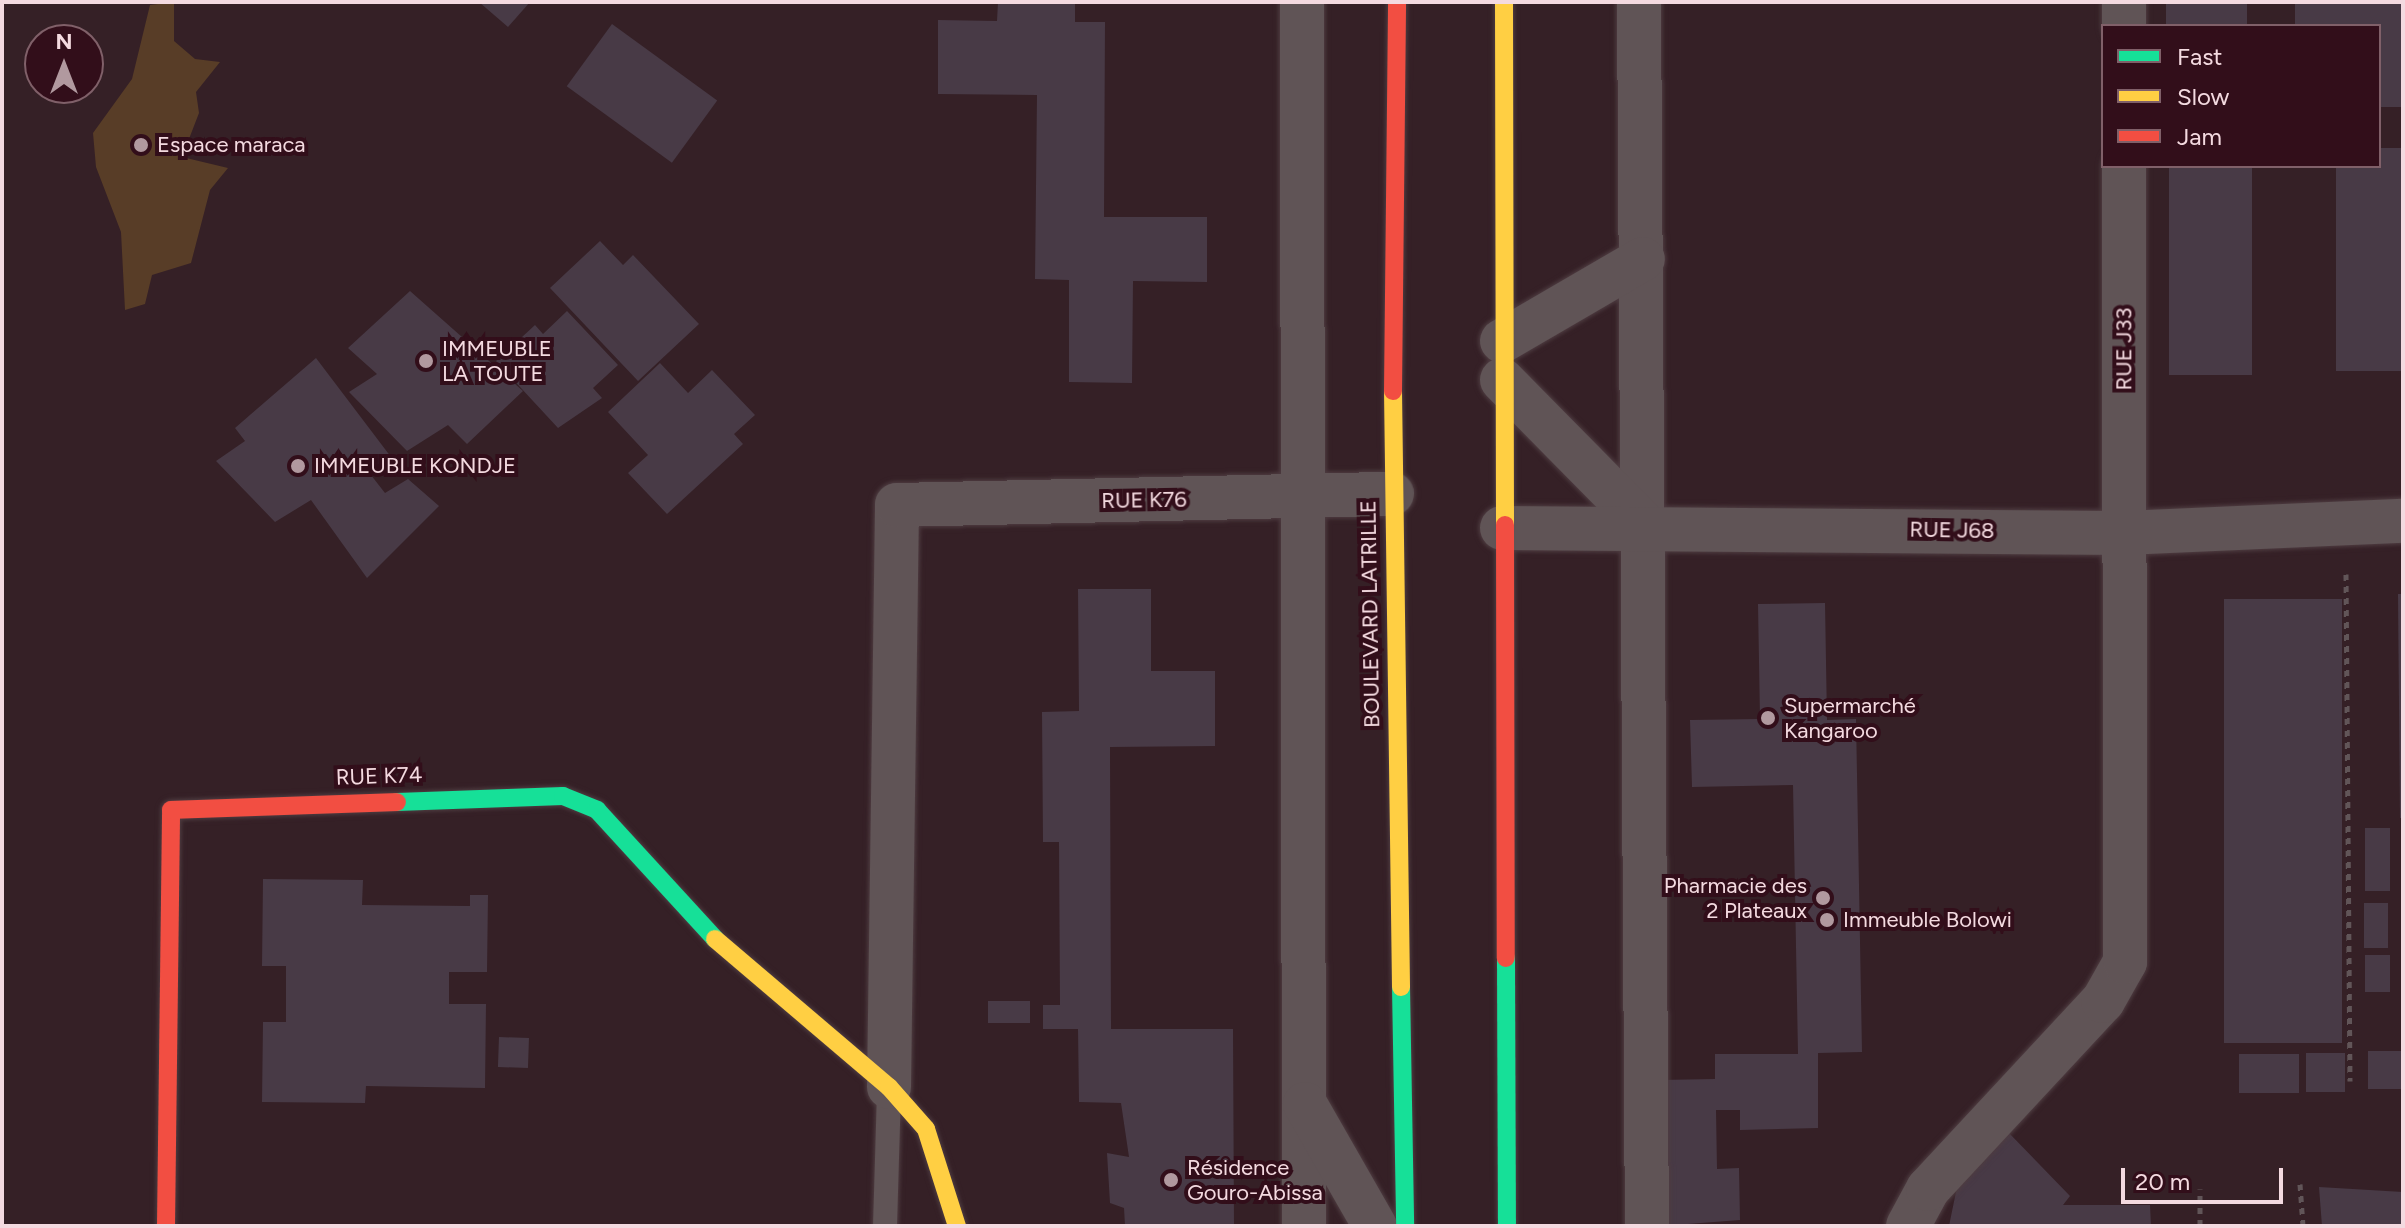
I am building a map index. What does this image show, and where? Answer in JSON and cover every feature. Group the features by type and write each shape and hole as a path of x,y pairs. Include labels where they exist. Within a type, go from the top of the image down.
{"main road":[{"name":"BOULEVARD LATRILLE","path":"1397,2 1392,494 1405,1226"},
{"path":"1504,2 1502,528 1507,1226"},
{"name":"RUE K74","path":"166,1226 171,810 373,799 578,801 628,842 743,970 889,1087"},
{"path":"889,1087 926,1129 957,1226"}],"street":[{"path":"1302,2 1304,1226"},
{"path":"1639,2 1645,525 1647,1226"},
{"path":"2124,2 2124,24"},
{"name":"RUE J33","path":"1908,1226 1928,1189 2103,1001 2125,962 2124,168"},
{"path":"1643,259 1502,361 1645,525"},
{"name":"RUE K76","path":"889,1087 897,505 1392,494"},
{"name":"RUE J68","path":"1502,528 1645,525 2124,533 2346,521 2403,521"},
{"path":"1303,1102 1375,1226"}],"lane":[{"path":"885,1226 889,1087"}],"path":[{"path":"2346,521 2350,1081"},
{"path":"2300,1184 2303,1226"},
{"path":"2200,1189 2200,1226"}],"shaded area":[{"name":"Espace maraca","path":"174,2 174,41 195,59 220,62 196,92 199,113 182,157 228,168 210,190 191,263 152,275 145,304 125,310 121,232 96,167 93,133 132,79 150,5"}],"building":[{"path":"479,2 530,2 508,27"},
{"path":"998,2 1075,2 1075,22 1105,22 1104,217 1207,217 1207,282 1133,281 1132,383 1069,382 1069,280 1035,279 1037,95 938,94 938,20 997,21"},
{"path":"2166,2 2247,2 2247,24 2166,24"},
{"path":"2295,2 2403,2 2403,107 2381,107 2381,24 2295,24"},
{"path":"612,24 717,100 672,163 567,86"},
{"path":"2381,148 2403,148 2403,371 2336,371 2336,168 2381,168"},
{"path":"2169,168 2252,168 2252,375 2169,375"},
{"path":"600,241 623,265 633,255 699,324 638,381 550,288"},
{"name":"IMMEUBLE LA TOUTE","path":"410,291 523,391 467,444 448,425 407,451 349,392 377,374 348,348"},
{"path":"567,311 618,365 593,388 602,398 558,428 496,361 535,325 543,334"},
{"name":"IMMEUBLE KONDJE","path":"316,358 391,457 367,470 385,493 408,479 439,506 367,578 311,500 275,522 216,461 245,441 235,428"},
{"path":"660,363 688,393 712,370 755,415 734,434 743,444 667,514 628,473 648,455 608,412"},
{"path":"1078,589 1151,589 1151,671 1215,671 1215,746 1110,747 1111,1029 1233,1029 1234,1226 1125,1226 1124,1208 1110,1203 1107,1153 1129,1157 1121,1103 1079,1102 1078,1029 1043,1029 1043,1005 1060,1005 1059,842 1043,842 1042,712 1079,711"},
{"path":"2398,594 2403,594 2403,818 2400,818"},
{"path":"2224,599 2342,599 2342,1043 2224,1043"},
{"name":"Immeuble Bolowi","path":"1825,603 1827,720 1856,719 1862,1052 1818,1053 1818,1128 1740,1130 1740,1110 1716,1110 1717,1169 1739,1168 1740,1220 1662,1226 1660,1080 1715,1079 1715,1054 1798,1054 1793,785 1692,787 1690,720 1760,719 1758,604"},
{"path":"2365,828 2390,828 2390,891 2365,891"},
{"path":"263,879 363,880 362,905 470,906 470,895 488,895 487,972 449,972 449,1004 486,1004 485,1088 366,1086 365,1103 262,1102 263,1022 286,1022 286,966 262,966"},
{"path":"2364,903 2388,903 2388,948 2364,948"},
{"path":"2365,955 2390,955 2390,992 2365,992"},
{"path":"988,1001 1030,1001 1030,1023 988,1023"},
{"path":"499,1037 529,1038 528,1068 498,1067"},
{"path":"2368,1051 2403,1051 2403,1089 2368,1089"},
{"path":"2306,1053 2345,1053 2345,1092 2306,1092"},
{"path":"2239,1054 2299,1054 2299,1093 2239,1093"},
{"path":"2009,1133 2070,1196 2063,1205 2150,1205 2151,1226 1949,1226 1958,1182"},
{"path":"2319,1187 2403,1192 2403,1226 2322,1226"}],"traffic: fast":[{"path":"397,802 563,796 597,810 715,939"},
{"path":"1506,958 1507,1226"},
{"path":"1401,987 1405,1226"}],"traffic: slow":[{"path":"1504,2 1505,525"},
{"path":"1393,391 1401,987"},
{"path":"715,939 889,1087 926,1129 957,1226"}],"traffic: jam":[{"path":"1393,391 1397,2"},
{"path":"1505,525 1506,958"},
{"path":"166,1226 171,810 397,802"}],"place":[{"name":"Espace maraca","path":"141,145"},
{"name":"IMMEUBLE LA TOUTE","path":"426,361"},
{"name":"IMMEUBLE KONDJE","path":"298,466"},
{"name":"Supermarché Kangaroo","path":"1768,718"},
{"name":"Pharmacie des 2 Plateaux","path":"1823,898"},
{"name":"Immeuble Bolowi","path":"1827,920"},
{"name":"Résidence Gouro-Abissa","path":"1171,1180"}]}
